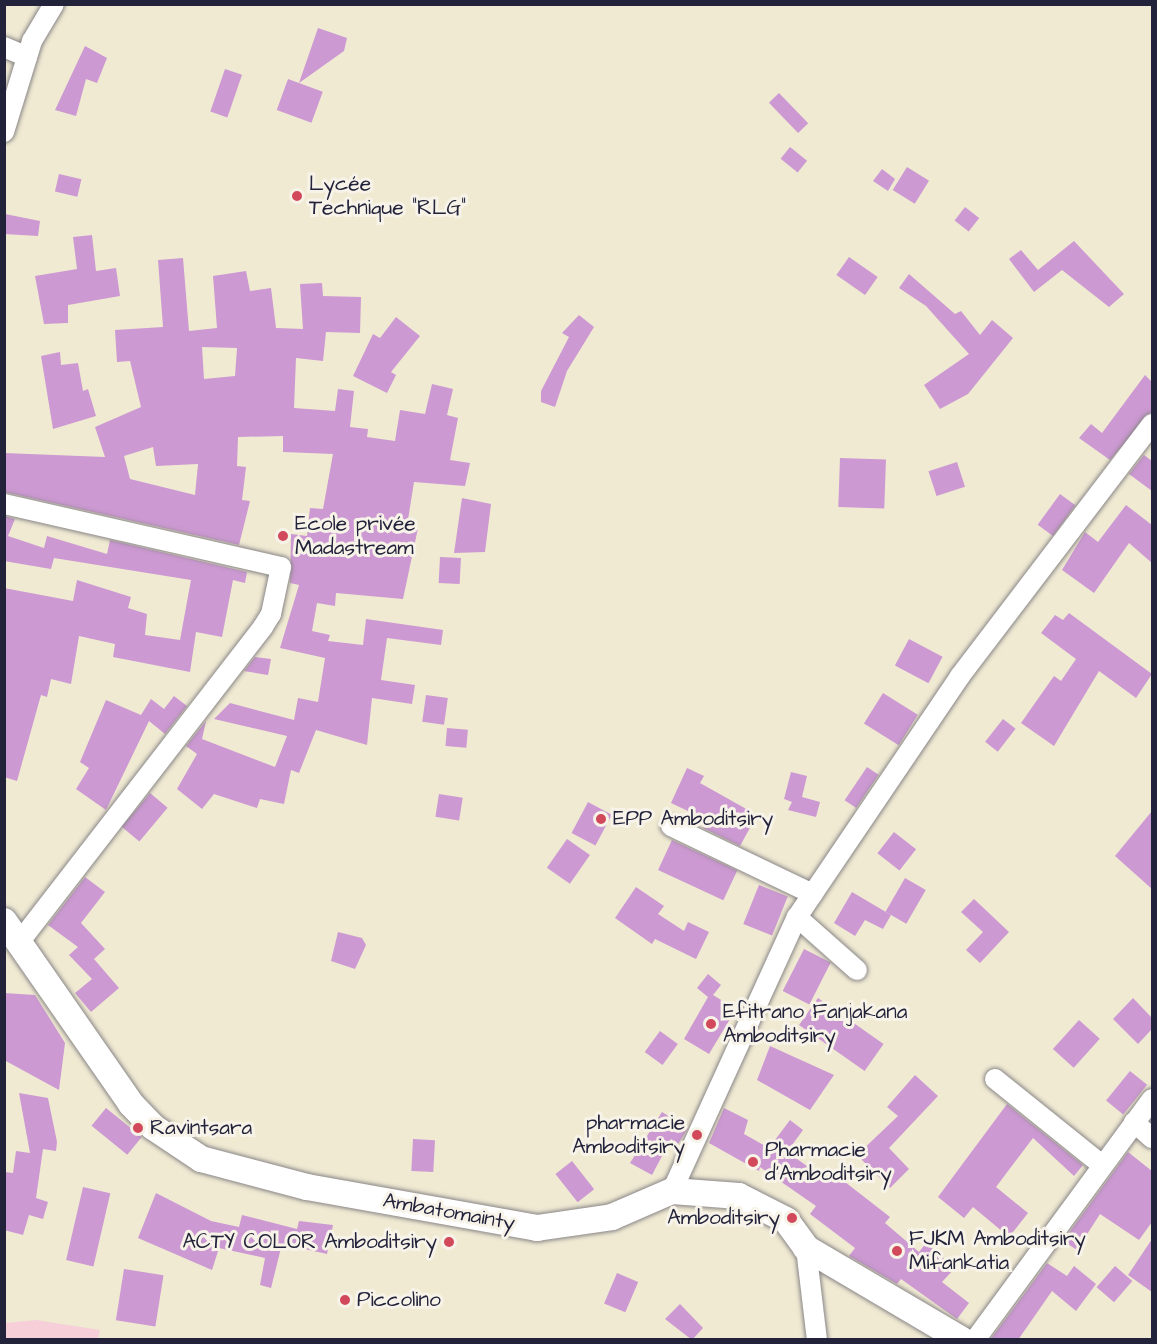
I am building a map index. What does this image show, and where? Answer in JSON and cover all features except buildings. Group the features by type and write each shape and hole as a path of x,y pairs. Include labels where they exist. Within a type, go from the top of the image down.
{"main road":[{"name":"Ambatomainty","path":"13,930 131,1104 153,1126 201,1159 307,1187 537,1228 612,1216 672,1191 739,1196 786,1220 806,1248 962,1340"}],"street":[{"path":"4,132 27,57 54,4"},
{"path":"4,47 27,57"},
{"path":"672,1191 797,917 960,676 1152,424"},
{"path":"4,504 281,567 272,614 263,627 13,930"},
{"path":"671,826 813,894"},
{"path":"797,917 857,969"},
{"path":"995,1079 1102,1165"},
{"path":"975,1340 1152,1099"},
{"path":"1134,1122 1152,1138"},
{"path":"806,1248 817,1340"}],"shaded area":[{"path":"36,1320 100,1330 98,1339 5,1339 5,1323"}],"place":[{"name":"Lycée Technique \"RLG\"","path":"297,196"},
{"name":"Ecole privée Madastream","path":"283,536"},
{"name":"EPP Amboditsiry","path":"601,819"},
{"name":"Efitrano Fanjakana Amboditsiry","path":"711,1024"},
{"name":"Ravintsara","path":"138,1128"},
{"name":"pharmacie Amboditsiry","path":"697,1135"},
{"name":"Pharmacie d'Amboditsiry","path":"753,1162"},
{"name":"Amboditsiry","path":"792,1218"},
{"name":"ACTY COLOR Amboditsiry","path":"449,1242"},
{"name":"FJKM Amboditsiry Mifankatia","path":"897,1251"},
{"name":"Piccolino","path":"345,1300"}]}
